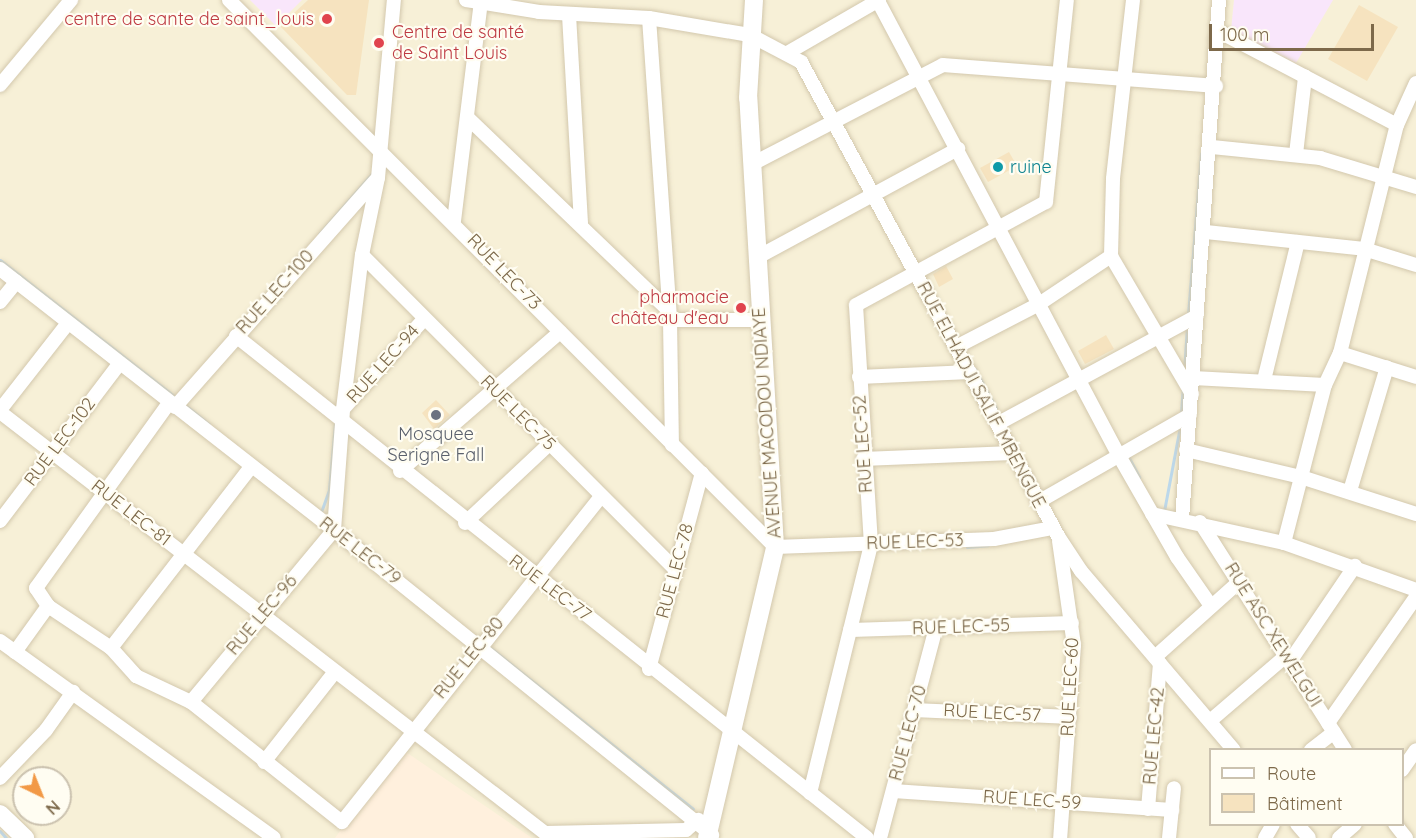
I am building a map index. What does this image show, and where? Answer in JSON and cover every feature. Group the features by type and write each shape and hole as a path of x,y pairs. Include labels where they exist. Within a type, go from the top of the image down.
{"street":[{"path":"0,85 71,0"},
{"name":"RUE LEC-73","path":"229,0 381,152 454,220 560,332 775,547"},
{"path":"334,530 344,424 343,409 362,255 378,178 394,0"},
{"name":"RUE ELHADJI SALIF MBENGUE","path":"466,0 569,15 649,18 750,35 789,52 805,68 833,118 1056,532 1158,660 1232,748"},
{"name":"AVENUE MACODOU NDIAYE","path":"707,832 732,735 775,547 752,164 750,35 754,0"},
{"path":"789,52 879,0 1118,454 1152,514 1211,606"},
{"path":"1059,76 1067,0"},
{"path":"1133,0 1127,81 1113,179 1111,256 1192,395"},
{"path":"1182,519 1197,316 1206,232 1216,86 1219,0"},
{"path":"454,220 469,119 481,1"},
{"path":"569,15 581,224"},
{"path":"649,18 669,315 672,445"},
{"path":"1218,31 1397,125"},
{"path":"752,164 833,118 931,68 959,64 1059,76 1216,86"},
{"name":"RUE LEC-52","path":"810,793 871,544 863,459 856,305 1046,202 1059,76"},
{"path":"1296,154 1305,77"},
{"path":"1284,543 1325,385 1340,353 1364,249 1397,125 1416,83"},
{"path":"469,119 581,224 669,315 761,320"},
{"path":"1212,147 1296,154 1383,176 1416,187"},
{"path":"756,258 958,149"},
{"name":"RUE LEC-100","path":"48,606 37,586 172,405 378,178"},
{"path":"1206,232 1364,249 1416,265"},
{"path":"1264,380 1298,242"},
{"name":"RUE LEC-75","path":"362,255 600,498 675,569"},
{"path":"956,347 1039,304 1111,256"},
{"name":"RUE LEC-79","path":"0,269 250,468 334,530 707,832"},
{"path":"0,302 16,282"},
{"path":"997,424 1197,316"},
{"name":"RUE LEC-94","path":"343,409 424,319"},
{"path":"0,411 68,323"},
{"path":"400,471 560,332"},
{"name":"RUE LEC-77","path":"236,336 534,578 732,735 867,838"},
{"path":"1340,353 1416,376"},
{"name":"RUE LEC-102","path":"0,521 120,363"},
{"path":"1350,491 1387,367"},
{"path":"859,377 970,372"},
{"path":"1193,378 1325,385"},
{"name":"RUE LEC-81","path":"0,411 261,614 334,674 545,833 686,830 707,832"},
{"path":"1038,502 1118,454 1190,415"},
{"path":"465,523 549,444"},
{"path":"1186,450 1301,477 1416,514"},
{"path":"863,459 1012,453"},
{"path":"111,648 181,553 250,468"},
{"name":"RUE LEC-78","path":"649,669 702,473"},
{"name":"RUE LEC-80","path":"264,762 342,822 410,732 600,498"},
{"path":"1152,514 1200,522 1284,543 1355,566 1414,592"},
{"name":"RUE ASC XEWELGUI","path":"1200,522 1289,657 1344,748"},
{"name":"RUE LEC-96","path":"191,702 261,614 334,530"},
{"name":"RUE LEC-53","path":"775,547 994,539 1056,532"},
{"name":"RUE LEC-60","path":"1056,532 1072,623 1070,717 1060,838"},
{"path":"1210,721 1289,657 1355,566"},
{"path":"1313,748 1331,727 1414,592 1416,574"},
{"path":"1158,660 1211,606 1240,581"},
{"path":"15,652 48,606 111,648 136,676 191,702 264,762 334,674"},
{"name":"RUE LEC-55","path":"850,630 1072,623"},
{"name":"RUE LEC-70","path":"880,838 936,628"},
{"path":"0,641 274,838"},
{"name":"RUE LEC-42","path":"1148,809 1158,660"},
{"path":"0,778 46,730 73,692"},
{"name":"RUE LEC-57","path":"915,710 1070,717"},
{"path":"1404,767 1416,750"},
{"name":"RUE LEC-42","path":"1169,838 1174,788"},
{"name":"RUE LEC-59","path":"893,791 1172,810"},
{"path":"0,814 25,838"},
{"path":"1298,826 1309,838"},
{"path":"1339,838 1354,826"},
{"path":"1396,826 1406,838"}],"shaded area":[{"path":"0,0 1416,0 1416,838 0,838"},
{"path":"250,0 302,0 276,26"},
{"path":"1234,0 1333,0 1296,63 1231,30"},
{"path":"400,748 532,838 335,838"}],"building":[{"path":"308,0 369,0 356,95 347,95 280,26"},
{"path":"1359,5 1398,27 1367,81 1328,59"},
{"name":"ruine","path":"1009,152 1017,166 988,182 980,168"},
{"path":"946,266 953,279 939,287 933,274"},
{"path":"1106,335 1114,349 1085,364 1078,351"},
{"name":"Mosquee Serigne Fall","path":"436,400 450,415 434,429 422,413"}],"waterway":[{"path":"1188,315 1201,154"},
{"path":"319,234 374,171"},
{"path":"0,260 178,399"},
{"path":"1184,372 1187,327"},
{"path":"975,369 996,408"},
{"path":"1181,414 1183,387"},
{"path":"184,404 209,424"},
{"path":"321,512 329,490 335,423"},
{"path":"1164,511 1180,426"},
{"path":"1128,456 1139,477"},
{"path":"967,547 988,545"},
{"path":"487,645 693,809"},
{"path":"0,831 6,838"}],"place":[{"name":"centre de sante de saint_louis","path":"327,19"},
{"name":"Centre de santé de Saint Louis","path":"379,43"},
{"name":"ruine","path":"998,167"},
{"name":"pharmacie château d'eau","path":"741,308"},
{"name":"Mosquee Serigne Fall","path":"436,415"}]}
